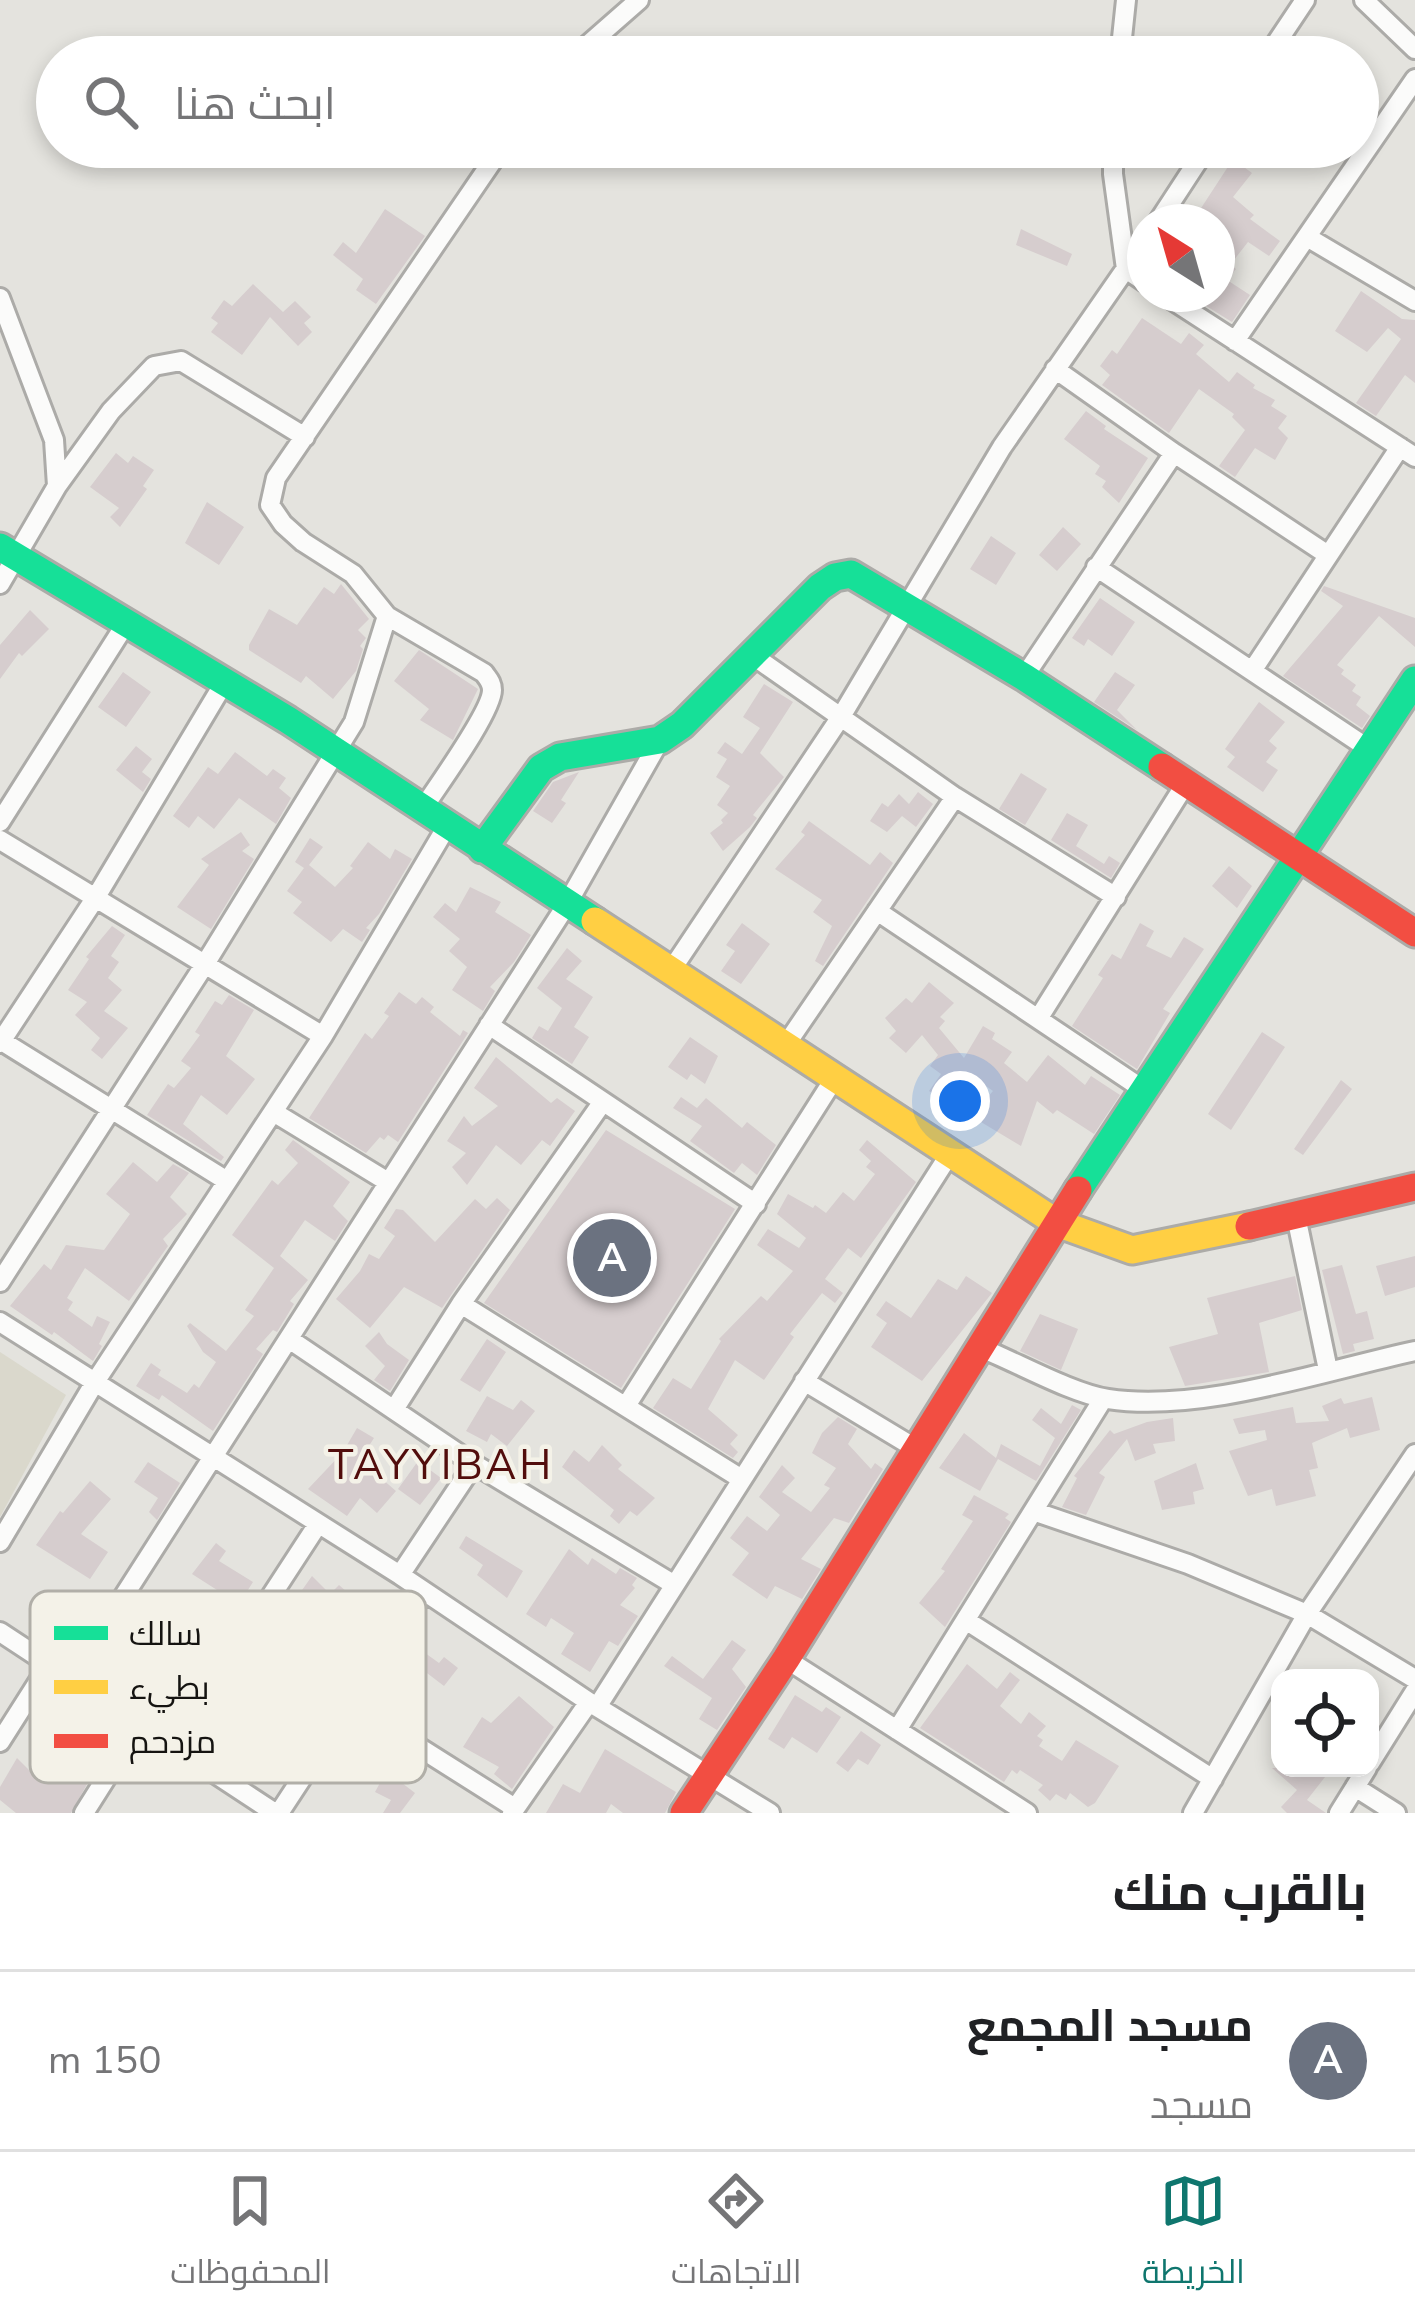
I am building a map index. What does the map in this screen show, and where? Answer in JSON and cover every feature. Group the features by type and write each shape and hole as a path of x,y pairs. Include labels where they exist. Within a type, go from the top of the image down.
{"street":[{"path":"598,36 638,0"},
{"path":"1122,36 1126,0"},
{"path":"1281,36 1305,0"},
{"path":"1364,0 1415,49"},
{"path":"1379,132 1415,79"},
{"path":"422,810 478,723 492,695 491,684 484,673 387,616 353,574 303,542 270,505 276,478 488,168"},
{"path":"670,972 842,716 976,486 1126,269 1113,168"},
{"path":"1169,204 1193,168"},
{"path":"1234,341 1354,168"},
{"path":"1307,237 1415,301"},
{"path":"0,298 54,440 57,486"},
{"path":"1190,312 1407,452 1328,555 1252,671"},
{"path":"0,584 8,552 112,411 154,366 181,361 305,437"},
{"path":"1055,369 1328,555"},
{"path":"1024,677 1174,453"},
{"path":"8,552 335,752 1057,1222 1132,1250 1167,1246 1415,1187"},
{"path":"1096,567 1370,749"},
{"path":"482,849 541,768 560,757 660,740 682,725 820,587 851,574 1024,677 1415,933"},
{"path":"0,1282 354,722 387,616"},
{"path":"0,822 125,625"},
{"path":"752,655 955,797 1116,897"},
{"path":"684,1813 1057,1222 1415,680"},
{"path":"224,683 96,897 0,1041 227,1181"},
{"path":"127,1591 567,904 660,740"},
{"path":"1038,1019 1186,783"},
{"path":"784,1046 955,797"},
{"path":"0,1542 95,1382 275,1113 447,826"},
{"path":"0,840 323,1036"},
{"path":"877,911 1144,1090"},
{"path":"489,1025 756,1204"},
{"path":"626,1406 834,1079"},
{"path":"395,1408 461,1304 602,1103"},
{"path":"275,1113 388,1182"},
{"path":"426,1753 514,1811 673,1584 949,1155"},
{"path":"1295,1216 1328,1370"},
{"path":"461,1304 740,1478"},
{"path":"0,1322 423,1591"},
{"path":"289,1339 474,1464 673,1584"},
{"path":"981,1348 1103,1399 1156,1403 1212,1397 1415,1351"},
{"path":"804,1381 915,1448"},
{"path":"897,1730 1103,1399"},
{"path":"1193,1813 1307,1614 1415,1454"},
{"path":"400,1575 474,1464"},
{"path":"1036,1512 1188,1564 1307,1614 1415,1679"},
{"path":"274,1591 318,1524"},
{"path":"426,1593 770,1813"},
{"path":"967,1621 1213,1779"},
{"path":"0,1632 30,1652"},
{"path":"786,1658 1027,1813"},
{"path":"1379,1748 1415,1691"},
{"path":"0,1742 30,1695"},
{"path":"1339,1813 1361,1777"},
{"path":"84,1813 103,1783"},
{"path":"227,1783 277,1813 297,1783"},
{"path":"1355,1787 1396,1813"},
{"path":"230,1813 243,1793"}],"shaded area":[{"path":"0,1352 66,1395 0,1517"}],"building":[{"path":"1227,168 1252,173 1233,197 1254,215 1250,219 1280,241 1269,256 1248,242 1235,259 1235,204 1204,204"},
{"path":"385,209 425,236 376,304 356,290 363,279 333,255 343,242 356,253"},
{"path":"1021,229 1072,254 1067,266 1016,245"},
{"path":"253,284 283,312 295,301 311,317 304,323 312,332 298,346 270,317 242,355 211,332 218,323 211,318 224,300 232,306"},
{"path":"1235,285 1250,295 1232,322 1216,312 1235,312"},
{"path":"1361,291 1402,319 1415,320 1415,383 1405,375 1376,416 1356,403 1401,339 1388,328 1367,352 1335,331"},
{"path":"1142,318 1181,344 1189,333 1204,345 1196,354 1229,382 1237,372 1275,400 1271,406 1287,416 1278,428 1288,438 1275,460 1255,448 1235,477 1219,466 1245,430 1234,414 1199,389 1169,433 1102,385 1110,375 1100,366 1112,350 1117,354"},
{"path":"1086,411 1148,458 1119,503 1102,487 1106,481 1095,474 1100,466 1064,439"},
{"path":"116,453 128,463 133,456 154,470 143,486 147,489 120,527 110,517 119,508 90,487"},
{"path":"207,502 244,527 219,565 185,543"},
{"path":"1063,527 1081,544 1057,571 1039,555"},
{"path":"991,536 1016,553 996,585 970,569"},
{"path":"341,584 369,619 358,630 366,638 356,671 333,699 306,676 301,683 249,650 249,645 269,609 297,625 324,587 334,594"},
{"path":"1324,586 1415,618 1415,647 1379,616 1337,665 1356,685 1352,691 1361,697 1356,705 1370,716 1362,728 1283,676 1343,606 1321,591"},
{"path":"1100,598 1135,622 1112,656 1088,639 1084,646 1072,638"},
{"path":"30,610 49,629 22,656 19,653 0,679 0,645"},
{"path":"419,650 478,689 453,740 420,720 429,709 394,681"},
{"path":"123,672 151,692 126,727 98,707"},
{"path":"1115,672 1135,685 1117,710 1137,730 1094,702"},
{"path":"764,684 793,702 760,753 784,777 753,815 757,818 750,827 723,851 710,833 728,813 717,805 730,786 716,777 727,759 717,753 725,742 742,754 760,728 743,717"},
{"path":"1259,702 1285,722 1269,741 1277,748 1266,762 1278,770 1263,792 1227,767 1235,757 1225,749"},
{"path":"136,746 152,759 142,772 151,779 143,792 116,770"},
{"path":"235,752 267,776 273,769 286,778 279,788 291,798 276,824 239,798 214,829 198,816 189,828 173,816 208,767 218,774"},
{"path":"579,772 552,823 533,811 553,782"},
{"path":"1021,773 1047,789 1025,825 999,809"},
{"path":"918,792 933,804 916,827 902,816 887,832 870,821 882,803 888,807 899,794 909,804"},
{"path":"1067,813 1088,825 1076,846 1104,864 1109,856 1120,863 1111,878 1051,840"},
{"path":"809,821 870,865 880,852 893,863 823,966 815,961 832,926 813,912 822,900 775,869 805,835 801,832"},
{"path":"241,832 250,845 242,851 254,859 211,929 177,907 209,865 201,859"},
{"path":"310,838 323,847 309,865 335,887 368,842 390,859 395,849 412,859 366,928 370,930 362,942 343,929 331,942 293,913 302,902 287,891 304,868 295,862"},
{"path":"1229,866 1252,886 1237,908 1212,886"},
{"path":"470,887 501,902 495,912 531,935 490,987 495,991 483,1011 452,990 467,967 449,951 460,939 433,917 445,903 456,912"},
{"path":"742,923 770,944 741,984 721,971 735,951 726,945"},
{"path":"1140,923 1154,931 1146,946 1171,958 1184,937 1204,949 1163,1009 1170,1013 1137,1069 1072,1026 1103,978 1098,975 1112,954 1121,959"},
{"path":"112,926 125,935 111,956 119,962 108,978 122,990 104,1011 128,1028 102,1059 91,1050 100,1038 75,1015 87,1002 68,990 86,957"},
{"path":"567,948 582,961 566,979 593,997 574,1027 589,1037 572,1064 532,1038 539,1026 548,1031 562,1008 537,988"},
{"path":"929,982 954,1003 940,1017 945,1021 939,1028 964,1058 983,1026 995,1033 992,1039 1012,1052 1004,1063 1027,1082 1048,1055 1085,1085 1091,1076 1120,1095 1094,1134 1037,1101 1021,1146 971,1116 993,1091 968,1073 947,1103 929,1091 941,1074 930,1066 938,1055 922,1035 906,1053 889,1038 896,1031 885,1018 906,998 912,1003"},
{"path":"399,992 416,1004 422,997 434,1007 430,1012 460,1036 463,1030 468,1033 398,1142 388,1135 384,1140 380,1137 366,1153 309,1118 365,1033 372,1039 389,1016 384,1013"},
{"path":"229,995 254,1010 226,1056 255,1079 227,1115 201,1095 183,1124 224,1157 221,1161 147,1115 168,1084 174,1088 191,1068 181,1061 200,1035 195,1032 215,1001 222,1005"},
{"path":"1262,1032 1285,1047 1231,1130 1208,1114"},
{"path":"690,1037 718,1056 705,1084 691,1074 687,1080 668,1067"},
{"path":"496,1057 551,1103 557,1098 575,1111 550,1146 542,1140 521,1165 496,1145 467,1185 452,1167 466,1153 447,1141 464,1116 472,1126 498,1106 474,1088"},
{"path":"1341,1080 1352,1089 1303,1155 1294,1149"},
{"path":"681,1097 697,1108 706,1098 742,1128 747,1122 776,1145 757,1175 742,1163 734,1173 690,1141 702,1126 673,1108"},
{"path":"606,1130 735,1209 621,1388 484,1303"},
{"path":"293,1140 350,1182 333,1206 348,1221 335,1241 305,1220 280,1256 308,1280 290,1301 294,1304 277,1332 273,1330 256,1349 263,1354 213,1431 162,1395 159,1400 136,1386 151,1363 161,1370 158,1375 187,1393 194,1384 199,1388 216,1362 203,1352 187,1326 190,1323 226,1351 254,1316 245,1310 274,1268 232,1235 272,1180 278,1185 298,1163 285,1150"},
{"path":"867,1140 916,1182 861,1258 848,1248 825,1279 843,1293 835,1303 822,1293 790,1334 794,1337 764,1380 735,1360 708,1409 738,1435 730,1444 738,1452 733,1458 653,1408 673,1378 691,1389 719,1339 761,1296 767,1301 793,1271 757,1245 768,1229 799,1248 806,1238 777,1214 788,1194 826,1213 843,1192 854,1201 875,1174 866,1167 871,1161 859,1150"},
{"path":"133,1162 157,1182 173,1164 189,1173 170,1197 187,1214 163,1239 168,1246 129,1301 85,1268 67,1298 73,1302 68,1310 92,1327 97,1316 110,1322 93,1361 10,1306 44,1264 51,1270 66,1245 104,1250 130,1214 106,1194"},
{"path":"497,1198 510,1210 442,1308 404,1287 370,1328 336,1299 369,1254 379,1259 395,1236 384,1228 396,1209 403,1210 435,1242 475,1199 486,1209"},
{"path":"1415,1256 1415,1287 1385,1296 1376,1266"},
{"path":"1342,1265 1356,1314 1367,1311 1374,1339 1353,1344 1355,1351 1343,1354 1322,1270"},
{"path":"966,1276 992,1293 922,1381 871,1347 887,1323 876,1315 886,1301 911,1318 938,1279 957,1290"},
{"path":"1295,1276 1302,1310 1259,1323 1269,1372 1185,1386 1169,1347 1218,1334 1207,1298"},
{"path":"1040,1314 1078,1329 1061,1370 1020,1351"},
{"path":"379,1332 409,1360 390,1391 374,1380 385,1366 365,1346"},
{"path":"487,1339 506,1352 480,1392 460,1380"},
{"path":"487,1396 513,1410 521,1400 535,1411 507,1446 491,1434 487,1442 466,1431"},
{"path":"1372,1397 1380,1430 1350,1438 1347,1428 1312,1443 1318,1468 1309,1470 1316,1496 1276,1506 1272,1489 1248,1496 1229,1451 1267,1440 1265,1430 1239,1434 1233,1419 1293,1407 1296,1423 1329,1421 1322,1406 1341,1398 1344,1404"},
{"path":"1072,1405 1081,1410 1036,1481 998,1459 980,1491 939,1468 964,1433 996,1458 1001,1444 1040,1466 1055,1438 1032,1420 1041,1408 1061,1424"},
{"path":"838,1417 857,1429 848,1444 871,1469 875,1463 883,1469 849,1523 834,1518 801,1559 821,1569 802,1599 775,1586 767,1599 732,1575 749,1553 730,1538 747,1516 767,1531 780,1515 759,1497 782,1465 795,1478 782,1492 811,1512 830,1488 824,1485 836,1468 812,1453 822,1433"},
{"path":"1173,1418 1175,1441 1153,1444 1156,1453 1135,1461 1127,1439 1099,1473 1105,1477 1086,1515 1062,1507 1074,1476 1110,1430 1114,1434"},
{"path":"357,1428 374,1438 360,1460 396,1491 377,1513 360,1498 347,1516 308,1489 343,1452"},
{"path":"602,1445 622,1465 618,1469 655,1498 637,1516 630,1511 619,1524 610,1516 614,1510 562,1467 574,1450 589,1462"},
{"path":"418,1461 441,1478 420,1505 398,1489"},
{"path":"148,1462 180,1483 157,1520 149,1512 158,1498 134,1482"},
{"path":"1196,1463 1204,1489 1193,1492 1195,1504 1162,1510 1154,1481"},
{"path":"90,1481 111,1499 81,1534 108,1552 90,1579 36,1545"},
{"path":"974,1495 1009,1514 1005,1518 1011,1522 945,1627 919,1603 945,1571 941,1569 973,1521 962,1515"},
{"path":"466,1536 523,1571 507,1598 477,1575 483,1565 459,1548"},
{"path":"216,1543 226,1551 219,1561 253,1582 247,1591 219,1591 192,1574"},
{"path":"569,1549 588,1565 592,1558 616,1574 620,1568 637,1578 635,1588 620,1605 638,1616 618,1646 609,1641 590,1672 561,1654 574,1633 551,1618 546,1627 526,1614"},
{"path":"312,1576 327,1591 301,1591"},
{"path":"732,1640 746,1650 732,1669 746,1687 717,1730 699,1719 712,1698 664,1666 672,1656 703,1679"},
{"path":"426,1654 439,1663 444,1657 458,1668 444,1686 426,1672"},
{"path":"967,1664 997,1689 1010,1672 1020,1680 1000,1706 1021,1724 1029,1712 1046,1726 1037,1736 1043,1740 1039,1746 1062,1761 1076,1740 1119,1766 1095,1803 1088,1807 1070,1793 1066,1800 1056,1794 1050,1801 1038,1790 1043,1785 1020,1770 1017,1774 1012,1770 1004,1782 920,1728"},
{"path":"795,1695 822,1712 826,1707 841,1717 817,1753 792,1737 784,1749 768,1739"},
{"path":"519,1696 554,1727 512,1789 494,1774 499,1767 463,1747 482,1717 491,1723"},
{"path":"861,1731 881,1745 868,1765 858,1759 848,1772 836,1763"},
{"path":"605,1749 676,1792 665,1813 623,1813 611,1804 606,1813 546,1813 563,1784 580,1793"},
{"path":"17,1758 30,1771 30,1783 88,1783 71,1813 16,1813 0,1800 0,1787"},
{"path":"1282,1777 1325,1777 1307,1800 1326,1813 1287,1813 1281,1807 1297,1790"},
{"path":"380,1783 402,1783 415,1793 400,1813 383,1813 391,1800 375,1792"}],"traffic: fast":[{"path":"0,547 288,720 595,921"},
{"path":"482,849 541,768 560,757 660,740 682,725 820,587 851,574 1024,677 1162,767"},
{"path":"1078,1190 1415,680"}],"traffic: slow":[{"path":"595,921 1057,1223 1132,1250 1249,1226"}],"traffic: jam":[{"path":"1162,767 1415,933"},
{"path":"1249,1226 1415,1187"},
{"path":"684,1813 786,1659 1078,1190"}],"place":[{"name":"مسجد المجمع","path":"612,1258"}],"district":[{"name":"TAYYIBAH","path":"441,1465"}]}
